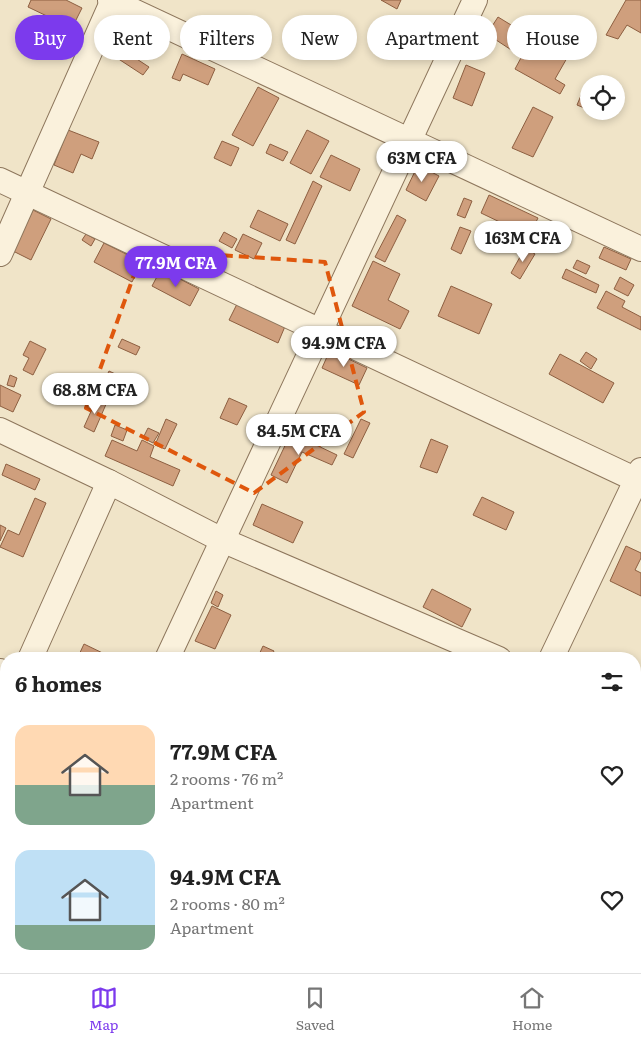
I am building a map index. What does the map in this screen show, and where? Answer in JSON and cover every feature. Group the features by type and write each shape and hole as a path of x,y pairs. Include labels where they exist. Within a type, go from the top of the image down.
{"street":[{"path":"0,254 112,0 641,249"},
{"path":"169,652 475,0"},
{"path":"0,180 320,331 639,478 555,652"},
{"path":"0,430 109,482 222,540 483,652"},
{"path":"33,652 109,482"}],"highlighted area":[{"path":"143,250 325,262 364,412 254,493 86,408"}],"building":[{"path":"31,0 66,0 82,8 78,15 45,15 28,7"},
{"path":"381,0 401,0 397,9"},
{"path":"626,0 641,0 641,33 627,25 618,39 606,35"},
{"path":"498,17 507,22 507,47 497,41"},
{"path":"180,59 195,60 215,69 208,85 183,74 180,81 172,78"},
{"path":"120,60 138,60 149,67 143,75"},
{"path":"520,60 566,60 555,79 565,85 560,94 515,69"},
{"path":"466,65 485,73 472,106 453,98"},
{"path":"258,87 279,98 253,146 232,135"},
{"path":"533,107 553,117 533,157 512,148"},
{"path":"68,130 99,142 92,159 81,154 73,173 54,165"},
{"path":"307,130 329,141 311,174 290,163"},
{"path":"222,141 239,148 231,166 214,158"},
{"path":"270,144 288,152 283,161 266,153"},
{"path":"331,155 360,169 350,191 320,177"},
{"path":"418,165 439,176 426,201 406,190"},
{"path":"313,181 322,186 295,244 286,240"},
{"path":"489,195 538,218 529,236 481,213"},
{"path":"464,198 472,201 465,218 457,215"},
{"path":"33,210 51,219 31,260 13,251"},
{"path":"258,210 288,224 280,241 250,227"},
{"path":"397,215 406,220 385,262 375,257"},
{"path":"460,227 471,231 461,254 451,249"},
{"path":"224,232 237,239 232,248 219,241"},
{"path":"86,234 95,239 91,246 82,240"},
{"path":"243,234 262,243 254,259 235,250"},
{"path":"104,243 142,262 132,282 94,262"},
{"path":"604,247 631,259 626,270 599,258"},
{"path":"525,248 535,254 520,279 511,273"},
{"path":"577,260 590,266 586,274 573,268"},
{"path":"373,261 400,274 388,300 409,311 400,329 352,306"},
{"path":"161,269 199,289 190,306 152,286"},
{"path":"566,269 599,285 596,293 562,278"},
{"path":"620,277 634,285 628,296 614,289"},
{"path":"451,286 492,304 479,334 438,316"},
{"path":"606,291 625,301 622,307 641,317 641,330 597,308"},
{"path":"238,302 286,324 278,343 229,320"},
{"path":"122,339 140,347 136,355 118,347"},
{"path":"30,341 46,349 33,375 23,370 29,358 23,355"},
{"path":"330,350 367,368 359,385 322,368"},
{"path":"586,352 597,359 591,369 580,361"},
{"path":"560,354 614,383 603,403 549,374"},
{"path":"109,371 130,381 123,397 101,388"},
{"path":"10,375 17,378 14,387 7,385"},
{"path":"0,385 21,395 13,412 0,406"},
{"path":"97,398 107,402 94,432 84,427"},
{"path":"229,398 247,406 237,425 220,418"},
{"path":"166,419 177,424 165,449 155,445"},
{"path":"361,419 370,423 353,458 344,454"},
{"path":"115,425 127,430 123,441 111,436"},
{"path":"148,428 159,433 153,443 143,438"},
{"path":"291,433 337,455 332,465 302,452 287,483 271,475"},
{"path":"431,439 448,446 437,473 420,467"},
{"path":"112,440 137,451 142,440 154,446 150,457 180,470 173,486 105,456"},
{"path":"6,464 40,479 35,490 2,475"},
{"path":"482,497 514,512 506,530 473,515"},
{"path":"35,498 46,503 23,557 0,547 8,530 19,535"},
{"path":"262,504 303,522 293,543 253,525"},
{"path":"0,525 6,528 0,541"},
{"path":"626,546 641,553 641,558 635,570 641,573 641,596 610,581"},
{"path":"432,589 471,609 462,627 423,607"},
{"path":"216,591 223,595 218,607 211,603"},
{"path":"212,606 231,615 215,649 195,641"},
{"path":"84,644 101,652 80,652"},
{"path":"263,646 274,651 274,652 260,652"}]}
